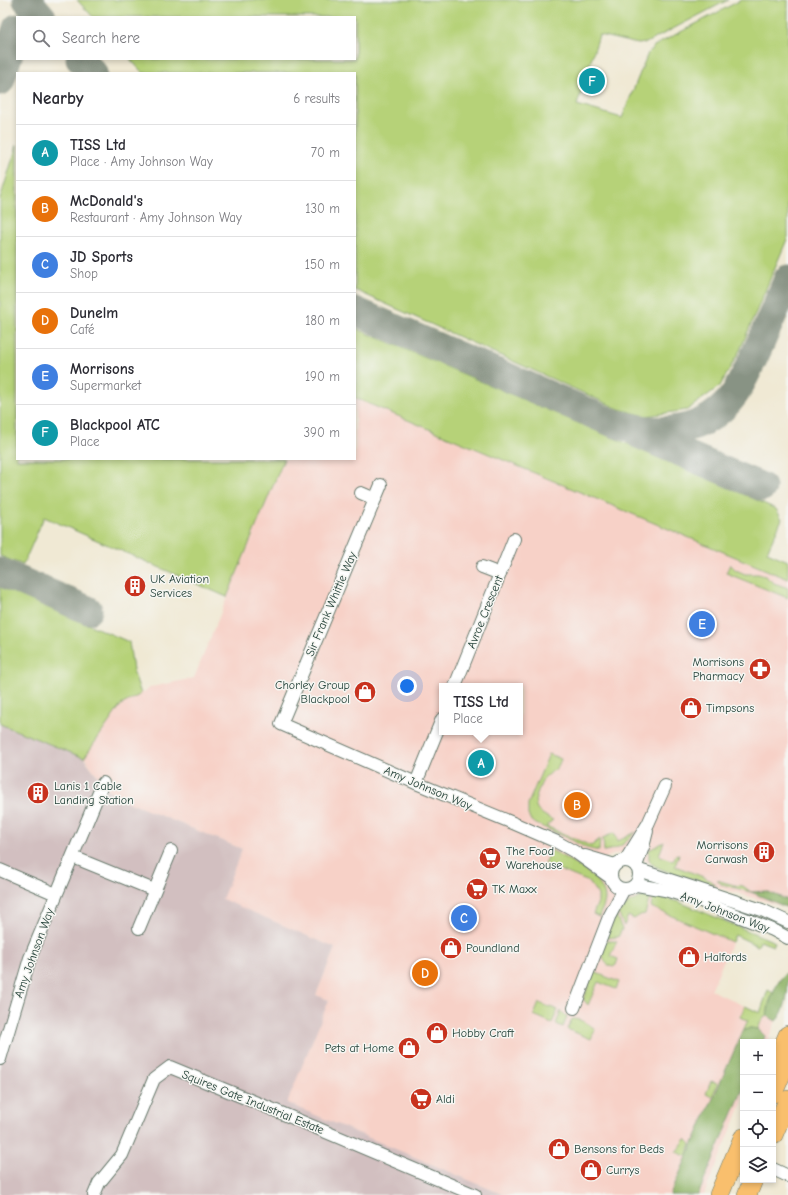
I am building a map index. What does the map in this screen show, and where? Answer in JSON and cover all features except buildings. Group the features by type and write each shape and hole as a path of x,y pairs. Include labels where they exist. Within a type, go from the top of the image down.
{"main road":[{"path":"776,1063 788,1036"},
{"path":"776,1086 788,1058"},
{"path":"776,1129 787,1107"},
{"path":"719,1195 740,1145"},
{"path":"730,1169 740,1152"},
{"path":"747,1195 752,1183"}],"street":[{"name":"Sir Frank Whittle Way","path":"281,724 381,485"},
{"path":"361,493 375,499"},
{"name":"Avroe Crescent","path":"456,683 514,539"},
{"path":"482,567 500,574"},
{"name":"Amy Johnson Way","path":"281,724 416,783 558,842 575,852 612,880"},
{"path":"416,783 439,726"},
{"name":"Amy Johnson Way","path":"0,1059 30,958 56,894 73,858 103,782"},
{"path":"609,918 612,870 629,865 643,847 648,824 665,786"},
{"path":"139,928 171,851"},
{"name":"Amy Johnson Way","path":"575,852 629,865 762,910 788,916"},
{"path":"73,858 154,890"},
{"path":"612,880 620,888 624,889 631,889 637,885 640,878 629,865"},
{"name":"Amy Johnson Way","path":"0,870 56,894"},
{"name":"Amy Johnson Way","path":"637,885 665,890 698,900 773,930 788,938"},
{"path":"574,1008 609,918 624,889"},
{"name":"Amy Johnson Way","path":"762,910 788,922"},
{"name":"Squires Gate Industrial Estate","path":"94,1195 99,1183 122,1155 154,1079 170,1067 475,1195"},
{"path":"776,1170 788,1176"}],"shaded area":[{"path":"356,398 788,579 788,908 690,879 630,855 619,853 607,857 597,869 599,879 610,890 632,897 664,898 679,902 738,927 711,990 776,1021 768,1039 740,1039 740,1108 704,1195 504,1195 286,1103 329,1000 316,995 335,948 221,899 242,849 113,796 84,757 121,705 152,687 194,678 284,460 356,460"},
{"path":"0,724 84,758 113,796 242,849 222,899 335,948 316,995 329,1000 287,1103 504,1195 0,1195"}],"green space":[{"path":"77,0 728,0 646,43 638,44 599,35 577,105 622,118 648,53 654,46 741,0 788,0 788,237 740,350 720,386 687,410 646,416 619,409 356,290 356,72 142,72 131,60 356,60 356,16 92,16"},
{"path":"16,148 16,460 284,460 227,597 44,517 23,565 0,556 0,199"},
{"path":"356,328 720,483 776,509 782,519 767,552 788,561 788,579 356,398"},
{"path":"730,564 736,570 745,574 758,574 765,576 774,583 788,588 788,598 726,573"},
{"path":"0,586 129,642 133,670 141,694 121,705 84,758 0,724"},
{"path":"549,754 561,759 556,768 548,774 540,785 536,797 536,806 540,812 553,820 546,826 591,846 600,839 599,851 586,848 568,838 536,824 530,819 528,815 528,804"},
{"path":"636,832 622,845 614,849 604,851 603,838 614,833 618,841"},
{"path":"664,842 659,855 673,861 676,854 679,855 675,866 706,878 716,885 671,873 655,866 650,862 649,850"},
{"path":"551,850 576,864 599,883 605,899 604,906 599,917 593,914 598,902 598,895 589,882 545,864"},
{"path":"717,880 743,886 751,892 721,884"},
{"path":"766,891 788,900 788,908 751,892"},
{"path":"642,897 650,897 645,914 634,919 628,916 624,926 618,913 630,902"},
{"path":"653,897 679,902 775,942 773,946 760,941 758,946 735,935 732,942 651,907"},
{"path":"616,915 622,929 618,937 606,938"},
{"path":"606,941 617,941 610,956 618,959 616,965 613,967 604,960 603,953"},
{"path":"788,971 785,1004 783,1011 776,1021 767,1016 769,1004 780,980"},
{"path":"594,972 619,982 616,989 598,982 588,1005 583,999"},
{"path":"768,990 773,993 769,1003 767,1016 762,1019 758,1029 750,1028 743,1031 748,1020 740,1017 745,1006 760,1013"},
{"path":"539,1003 558,1010 552,1023 534,1015"},
{"path":"561,1011 567,1017 563,1027 556,1024"},
{"path":"572,1019 584,1022 595,1029 591,1039 567,1029"},
{"path":"750,1028 758,1029 765,1036 764,1039 740,1039 740,1096 698,1195 670,1195 743,1031"},
{"path":"711,1081 718,1083 712,1097 706,1094"},
{"path":"686,1139 691,1144 686,1156 676,1152"}],"taxiway":[{"path":"27,0 41,16"},
{"path":"0,81 16,31"},
{"path":"81,60 92,72"},
{"path":"356,311 613,423 646,430 663,431 694,425 709,418 722,409 734,395 754,357 788,279"},
{"path":"640,435 762,487"},
{"path":"0,572 88,610"}],"place":[{"name":"Blackpool ATC","path":"592,81"},
{"name":"UK Aviation Services","path":"135,586"},
{"name":"Morrisons","path":"702,624"},
{"name":"Morrisons Pharmacy","path":"760,669"},
{"name":"Chorley Group Blackpool","path":"365,692"},
{"name":"Timpsons","path":"691,708"},
{"name":"TISS Ltd","path":"481,763"},
{"name":"Lanis 1 Cable Landing Station","path":"38,793"},
{"name":"McDonald's","path":"577,805"},
{"name":"Morrisons Carwash","path":"764,852"},
{"name":"The Food Warehouse","path":"490,858"},
{"name":"TK Maxx","path":"477,889"},
{"name":"JD Sports","path":"464,918"},
{"name":"Poundland","path":"451,948"},
{"name":"Halfords","path":"689,957"},
{"name":"Dunelm","path":"425,973"},
{"name":"Hobby Craft","path":"437,1033"},
{"name":"Pets at Home","path":"409,1048"},
{"name":"Aldi","path":"421,1099"},
{"name":"Bensons for Beds","path":"559,1149"},
{"name":"Currys","path":"591,1170"}]}
